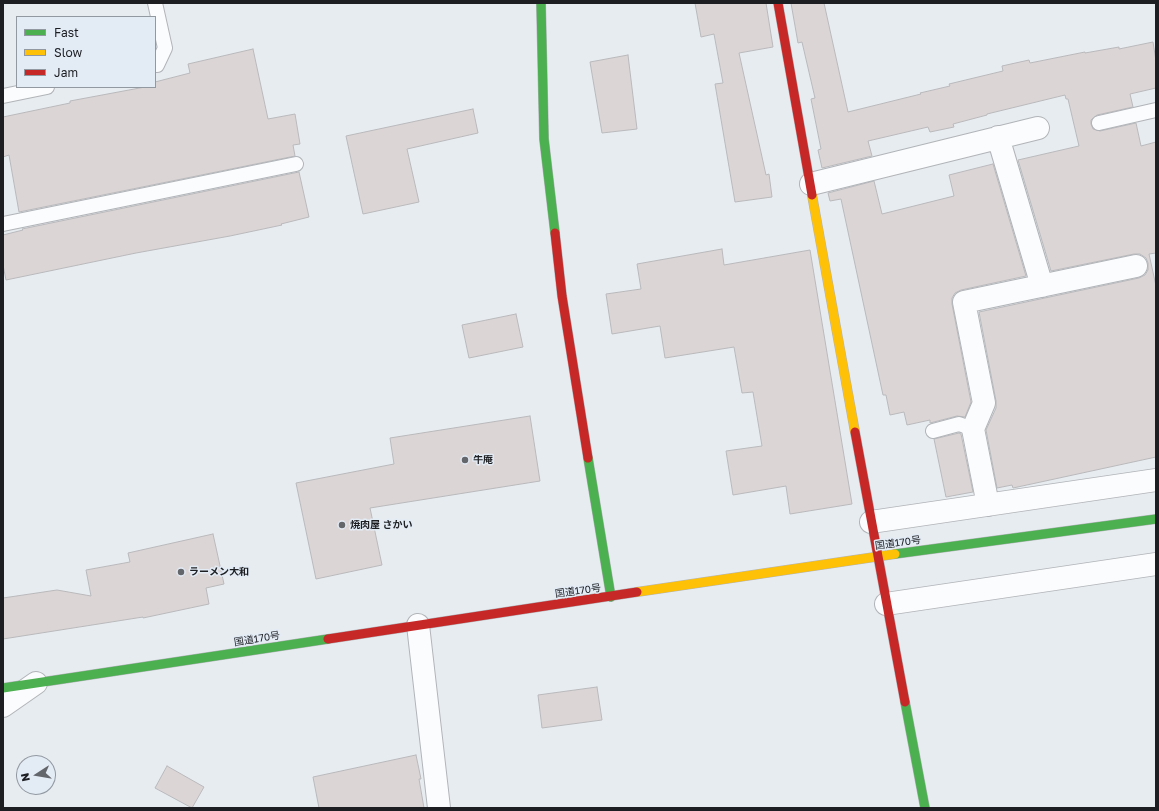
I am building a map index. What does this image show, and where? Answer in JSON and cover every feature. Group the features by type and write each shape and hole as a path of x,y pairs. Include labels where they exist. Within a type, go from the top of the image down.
{"main road":[{"path":"541,3 544,138 562,296 611,597"},
{"path":"778,3 870,522 925,808"},
{"name":"国道170号","path":"3,688 808,566 1156,520"}],"street":[{"path":"811,184 1038,128"},
{"path":"998,137 1042,286"},
{"path":"988,505 973,429 984,404 964,302 1136,266"},
{"path":"870,522 1156,480"},
{"path":"886,604 1156,564"},
{"path":"418,625 439,808"},
{"path":"3,706 36,683"}],"lane":[{"path":"155,3 165,48 156,64"},
{"path":"3,96 43,88"},
{"path":"1100,123 1156,110"},
{"path":"3,224 296,164"},
{"path":"933,431 959,424 973,429"}],"building":[{"path":"695,3 766,3 773,47 739,53 766,175 769,174 772,197 735,202 715,84 723,83 714,34 701,37"},
{"path":"791,3 824,3 848,112 921,94 920,93 950,86 949,84 1003,71 1002,66 1029,60 1030,63 1085,52 1119,47 1119,49 1153,42 1156,61 1156,88 1130,94 1133,107 1097,115 1091,120 1091,124 1093,129 1100,131 1136,123 1141,146 1156,142 1156,253 1149,254 1156,286 1156,457 1013,488 1012,485 997,488 986,430 996,408 996,401 979,312 1139,278 1145,275 1148,270 1146,258 1140,254 1134,254 1051,271 1018,160 1079,146 1068,99 1066,99 1065,95 987,114 953,124 954,127 930,132 928,127 868,141 872,156 822,168 818,150 821,149 811,99 815,98 802,42 798,43"},
{"path":"253,49 268,119 295,114 300,144 293,145 295,156 19,212 9,155 3,157 3,117 70,103 70,101 140,88 156,88 156,82 190,73 188,64"},
{"path":"628,55 637,129 602,133 590,62"},
{"path":"473,109 478,133 407,149 419,202 363,214 346,136"},
{"path":"993,164 1026,276 961,290 955,293 952,298 952,304 971,402 965,417 957,416 930,423 930,420 907,425 904,412 890,415 886,395 883,395 841,199 830,201 828,193 874,181 882,214 954,196 949,175"},
{"path":"299,172 309,217 281,224 282,225 230,236 136,253 6,280 3,265 3,235 23,230 22,229"},
{"path":"722,249 724,265 810,250 852,504 790,514 786,486 733,495 726,451 762,446 753,392 742,393 734,347 665,358 660,326 612,334 606,294 641,289 637,264"},
{"path":"516,314 523,347 469,358 462,325"},
{"path":"530,416 540,481 370,508 382,565 316,579 296,483 394,464 390,438"},
{"path":"959,433 961,434 973,492 946,497 934,439"},
{"path":"213,534 224,584 206,588 209,604 143,618 3,639 3,598 57,590 91,596 86,570 130,562 128,553"},
{"path":"597,687 602,720 542,728 538,695"},
{"path":"416,755 421,779 419,779 424,808 319,808 313,777"},
{"path":"167,766 204,787 192,808 155,788"}],"traffic: fast":[{"path":"541,3 544,139 555,233"},
{"path":"588,458 611,597"},
{"path":"895,554 1156,519"},
{"path":"3,688 328,639"},
{"path":"905,702 925,808"}],"traffic: slow":[{"path":"812,195 855,432"},
{"path":"637,592 895,554"}],"traffic: jam":[{"path":"778,3 812,195"},
{"path":"555,233 562,296 588,458"},
{"path":"855,432 905,702"},
{"path":"328,639 637,592"}],"place":[{"name":"牛庵","path":"465,460"},
{"name":"焼肉屋 さかい","path":"342,525"},
{"name":"ラーメン大和","path":"181,572"}]}
